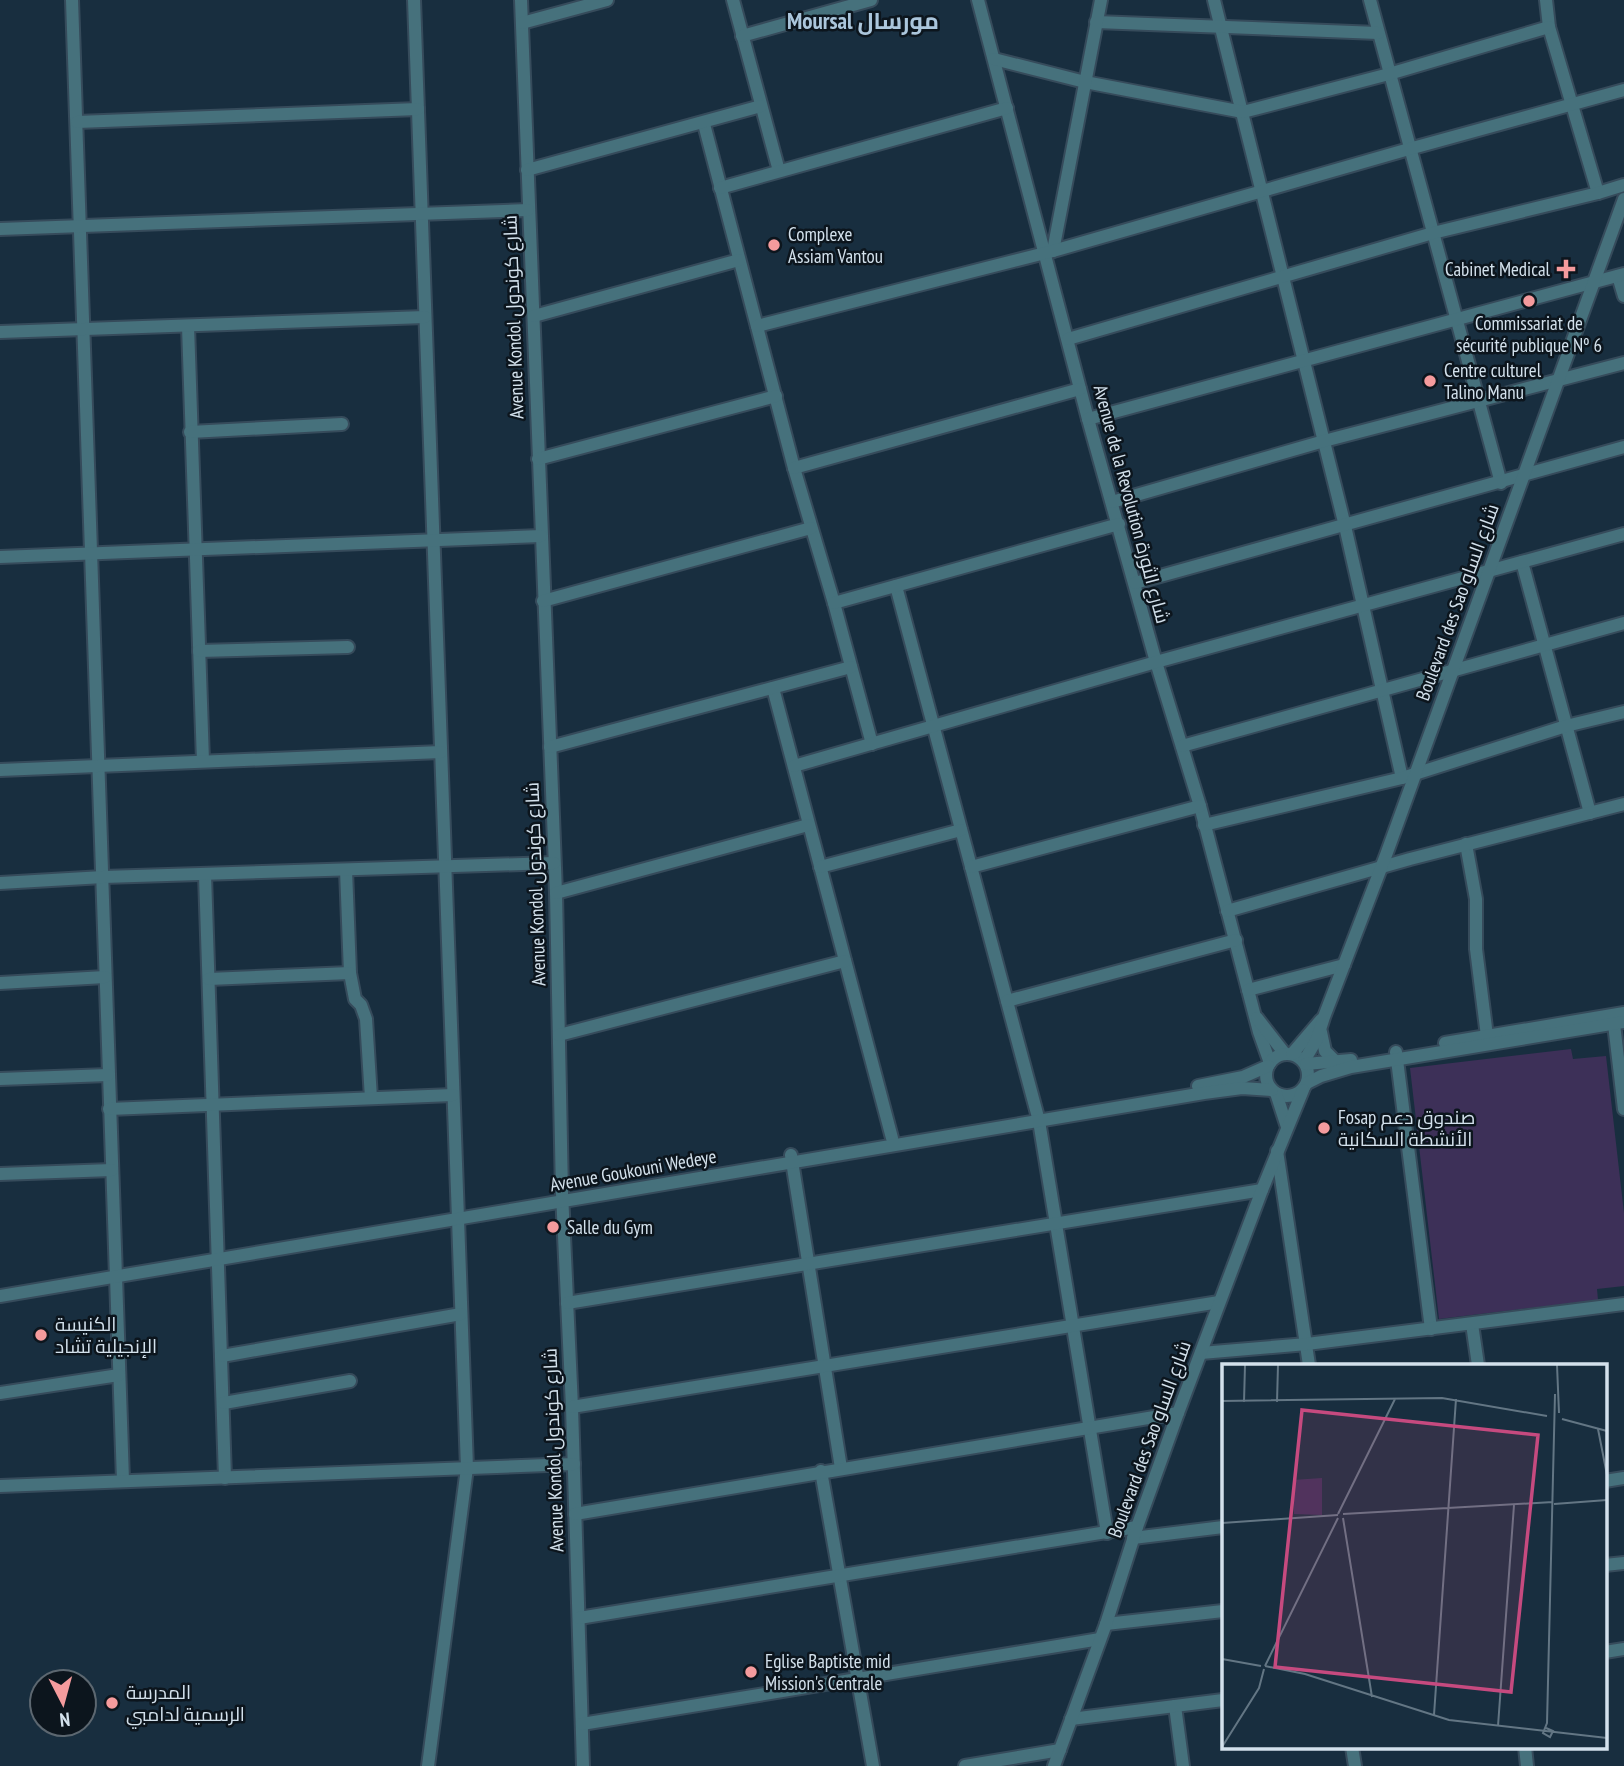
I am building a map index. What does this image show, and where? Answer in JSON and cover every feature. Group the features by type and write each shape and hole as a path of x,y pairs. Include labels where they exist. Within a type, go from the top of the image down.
{"street":[{"path":"72,0 123,1480"},
{"path":"414,0 467,1468 428,1766"},
{"name":"Avenue Kondol شارع كوندول","path":"521,0 556,893 562,1197 572,1407 583,1766"},
{"path":"522,23 607,0"},
{"path":"733,0 779,171"},
{"path":"742,36 871,0"},
{"name":"Avenue de la Revolution شارع الثورة","path":"978,0 1050,252 1088,419 1156,662 1200,806 1269,1064"},
{"path":"1050,252 1101,0"},
{"path":"1214,0 1345,526 1402,778"},
{"path":"1370,0 1501,483"},
{"path":"1546,0 1549,27 1598,193"},
{"path":"1097,22 1378,33"},
{"path":"994,59 1086,82 1243,112 1389,74 1549,27"},
{"path":"757,326 1050,252 1624,90"},
{"path":"527,170 761,107"},
{"path":"720,188 1007,108"},
{"path":"77,122 418,109"},
{"path":"704,124 794,468 872,744"},
{"path":"1068,339 1433,233 1624,185"},
{"name":"Boulevard des Sao شارع الساو","path":"1297,1058 1321,1032 1324,1017 1624,199"},
{"path":"0,229 528,210"},
{"path":"534,316 739,260"},
{"path":"1088,419 1621,275 1624,296"},
{"path":"0,332 425,317"},
{"path":"188,326 204,761"},
{"path":"1112,502 1324,441 1624,363"},
{"path":"794,468 1080,389"},
{"path":"538,459 776,396"},
{"path":"190,432 342,424"},
{"path":"1135,583 1624,447"},
{"path":"834,603 1119,524"},
{"path":"543,601 811,528"},
{"path":"794,766 1156,662 1624,534"},
{"path":"0,557 541,536"},
{"path":"1522,562 1590,813"},
{"path":"896,586 1038,1117 1107,1533"},
{"path":"1182,746 1624,624"},
{"path":"200,651 348,648"},
{"path":"550,747 851,667"},
{"path":"773,688 892,1138"},
{"path":"1204,825 1402,778 1566,726 1624,712"},
{"path":"0,770 441,752"},
{"path":"1227,911 1466,844 1624,804"},
{"path":"971,867 1200,806"},
{"path":"556,893 808,825"},
{"path":"820,867 961,830"},
{"path":"1466,844 1475,891 1476,949 1487,1036"},
{"path":"0,883 103,877 554,863"},
{"path":"346,870 350,973 355,999 366,1019 371,1098"},
{"path":"205,874 225,1478"},
{"path":"1007,1001 1236,940"},
{"path":"559,1035 845,961"},
{"path":"1248,990 1344,965"},
{"path":"209,979 350,973"},
{"path":"0,984 105,977"},
{"path":"1274,1092 1290,1096 1335,1071 1397,1056 1487,1036 1624,1013"},
{"name":"Avenue de la Revolution شارع الثورة","path":"1256,1016 1297,1058"},
{"name":"Boulevard des Sao شارع الساو","path":"1297,1058 1324,1017"},
{"path":"1287,1127 1274,1092 1267,1082 1269,1064 1279,1055 1336,1062 1397,1056 1619,1023 1624,1109"},
{"path":"1321,1032 1325,1051 1336,1062"},
{"path":"1397,1056 1431,1329"},
{"path":"1297,1058 1309,1073 1305,1086"},
{"name":"Avenue Goukouni Wedeye","path":"0,1296 218,1255 1038,1117 1242,1077 1269,1064"},
{"path":"0,1079 108,1075"},
{"name":"Boulevard des Sao شارع الساو","path":"1054,1766 1178,1413 1277,1151 1305,1086"},
{"name":"Avenue Goukouni Wedeye","path":"792,1158 892,1138 1242,1088 1274,1092"},
{"path":"110,1109 453,1095"},
{"path":"1277,1151 1309,1364"},
{"path":"792,1158 841,1468"},
{"path":"0,1174 112,1170"},
{"path":"567,1303 1262,1190"},
{"name":"Avenue Goukouni Wedeye","path":"0,1288 116,1273"},
{"path":"572,1407 1219,1302"},
{"path":"1201,1353 1307,1344 1624,1304"},
{"path":"222,1356 461,1314"},
{"path":"1472,1324 1478,1364"},
{"path":"0,1393 119,1375"},
{"path":"224,1403 350,1381"},
{"path":"575,1514 1178,1413"},
{"path":"0,1486 574,1464"},
{"path":"821,1471 873,1766"},
{"path":"1606,1481 1624,1478"},
{"path":"579,1618 838,1574 1107,1533 1222,1527"},
{"path":"1606,1565 1624,1563"},
{"path":"1106,1624 1222,1611"},
{"path":"582,1724 1100,1639"},
{"path":"1606,1652 1624,1650"},
{"path":"1071,1719 1222,1700"},
{"path":"1175,1706 1183,1766"},
{"path":"1353,1748 1355,1766"},
{"path":"1525,1748 1527,1766"},
{"path":"965,1766 1060,1749"}],"shaded area":[{"path":"1571,1049 1573,1059 1606,1056 1624,1213 1624,1286 1597,1289 1598,1300 1439,1319 1410,1068"}],"place":[{"name":"Complexe Assiam Vantou","path":"774,245"},
{"name":"Cabinet Medical","path":"1566,269"},
{"name":"Commissariat de sécurité publique Nº 6","path":"1529,301"},
{"name":"Centre culturel Talino Manu","path":"1430,381"},
{"name":"Fosap صندوق دعم الأنشطة السكانية","path":"1324,1128"},
{"name":"Salle du Gym","path":"553,1227"},
{"name":"الكنيسة الإنجيلية تشاد","path":"41,1335"},
{"name":"Eglise Baptiste mid Mission's Centrale","path":"751,1672"},
{"name":"المدرسة الرسمية لدامبي","path":"112,1703"}],"district":[{"name":"Moursal مورسال","path":"863,20"}]}
